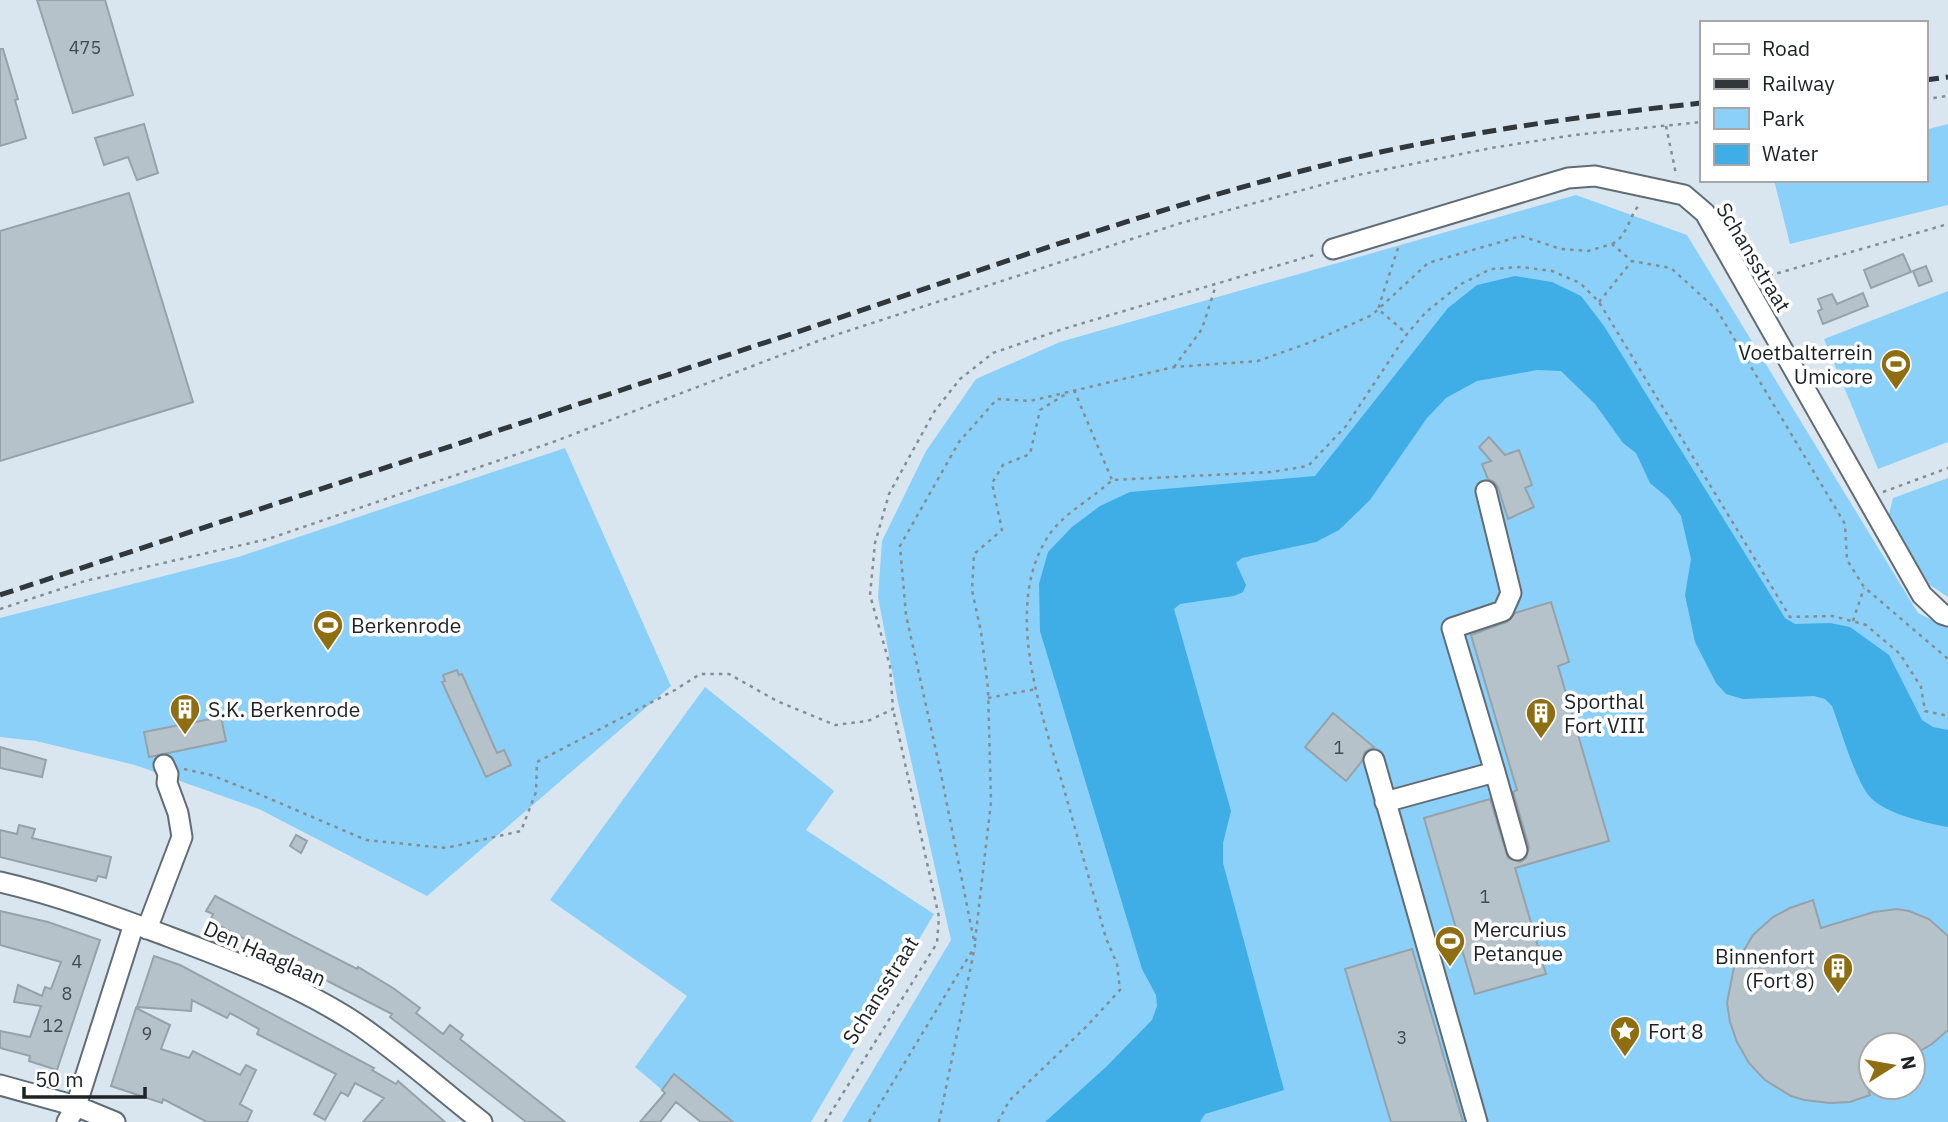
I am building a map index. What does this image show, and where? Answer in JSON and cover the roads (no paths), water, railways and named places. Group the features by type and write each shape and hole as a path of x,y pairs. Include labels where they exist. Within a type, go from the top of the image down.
{"street":[{"name":"Schansstraat","path":"1334,249 1568,178 1595,176 1670,193 1705,213 1922,595 1942,614 1948,616"},
{"path":"1486,491 1511,593 1503,611 1452,628 1517,850"},
{"path":"1374,760 1477,1122"},
{"path":"72,1114 140,926 182,837 166,770"},
{"path":"1385,802 1495,772"},
{"name":"Den Haaglaan","path":"0,882 27,888 140,926 222,957 310,996 355,1023 392,1050 482,1122"},
{"path":"0,1085 72,1114 115,1122"}],"water":[{"path":"1515,276 1552,282 1581,296 1604,326 1785,618 1795,624 1830,623 1850,627 1889,655 1922,720 1933,727 1948,730 1948,827 1897,813 1871,798 1854,767 1832,706 1825,699 1814,696 1743,699 1726,694 1716,683 1695,642 1685,595 1691,559 1681,516 1669,499 1650,483 1636,453 1623,443 1595,404 1561,371 1537,370 1477,381 1446,398 1427,418 1370,500 1339,530 1316,542 1242,558 1236,563 1246,585 1243,592 1234,596 1180,604 1174,609 1231,811 1223,843 1223,863 1284,1090 1205,1114 1200,1122 1045,1122 1106,1067 1152,1020 1157,1006 1156,995 1142,969 1040,631 1039,584 1048,552 1072,527 1100,506 1130,492 1315,476 1448,308 1477,285"}],"railway":[{"path":"1927,80 1948,77"},
{"path":"0,595 1063,242 1201,199 1341,161 1430,142 1565,120 1700,103"}],"place":[{"name":"Voetbalterrein Umicore","path":"1896,391"},
{"name":"Berkenrode","path":"328,652"},
{"name":"S.K. Berkenrode","path":"185,736"},
{"name":"Sporthal Fort VIII","path":"1541,740"},
{"name":"Mercurius Petanque","path":"1450,968"},
{"name":"Binnenfort (Fort 8)","path":"1838,995"},
{"name":"Fort 8","path":"1625,1058"}]}
